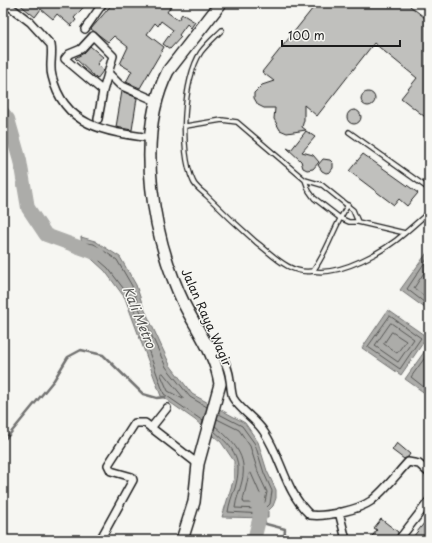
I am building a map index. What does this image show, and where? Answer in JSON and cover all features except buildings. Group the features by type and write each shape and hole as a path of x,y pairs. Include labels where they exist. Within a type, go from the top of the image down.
{"main road":[{"name":"Jalan Raya Wagir","path":"182,540 194,502 198,464 219,394 219,371 184,303 168,262 152,191 151,138 156,101 168,71 220,3"}],"street":[{"path":"5,3 30,22 51,45 51,74 63,102 71,111 84,122 94,127 115,133 151,138"},
{"path":"85,28 103,3"},
{"path":"98,119 104,87 114,56 93,36 81,49 69,54 65,59 104,87 120,85"},
{"path":"108,73 120,85 156,101"},
{"path":"201,336 220,353 229,373 232,396 265,433 297,501 310,515 322,516 339,512 370,501 408,462 414,462 429,473"},
{"path":"151,428 167,408"},
{"path":"100,540 133,480 132,477 109,469 109,463 135,423 141,422 151,428 198,464"},
{"path":"401,537 429,501"},
{"path":"339,512 346,540"}],"lane":[{"path":"222,30 201,52 195,64 185,96 186,156 188,170 193,182 234,223 283,263 302,273 313,271 330,271 374,256 392,244 429,212"},
{"path":"186,126 222,120 238,122 305,180 322,185 353,210 358,222"},
{"path":"349,132 429,189"},
{"path":"305,180 309,192 314,198 340,218 349,222 358,222 405,233"},
{"path":"313,271 320,262 340,218 348,206"}],"water":[{"path":"81,237 95,241 120,257 136,285 143,306 170,365 192,394 245,423 258,442 267,471 276,490 276,498 273,506 268,511 268,518 222,517 234,478 234,461 221,442 195,420 161,396 125,298 105,271 82,250"},
{"path":"429,250 429,311 400,290"},
{"path":"388,310 427,337 401,375 362,348"},
{"path":"429,345 429,396 405,379"}],"waterway":[{"name":"Kali Metro","path":"3,113 8,119 20,161 28,208 46,235 98,254"},
{"path":"3,440 9,435 54,380 68,357 81,350 103,355 143,394 157,398 165,397"},
{"name":"Kali Metro","path":"254,540 260,516 257,500"},
{"path":"260,516 266,524 285,529 284,540"}]}
